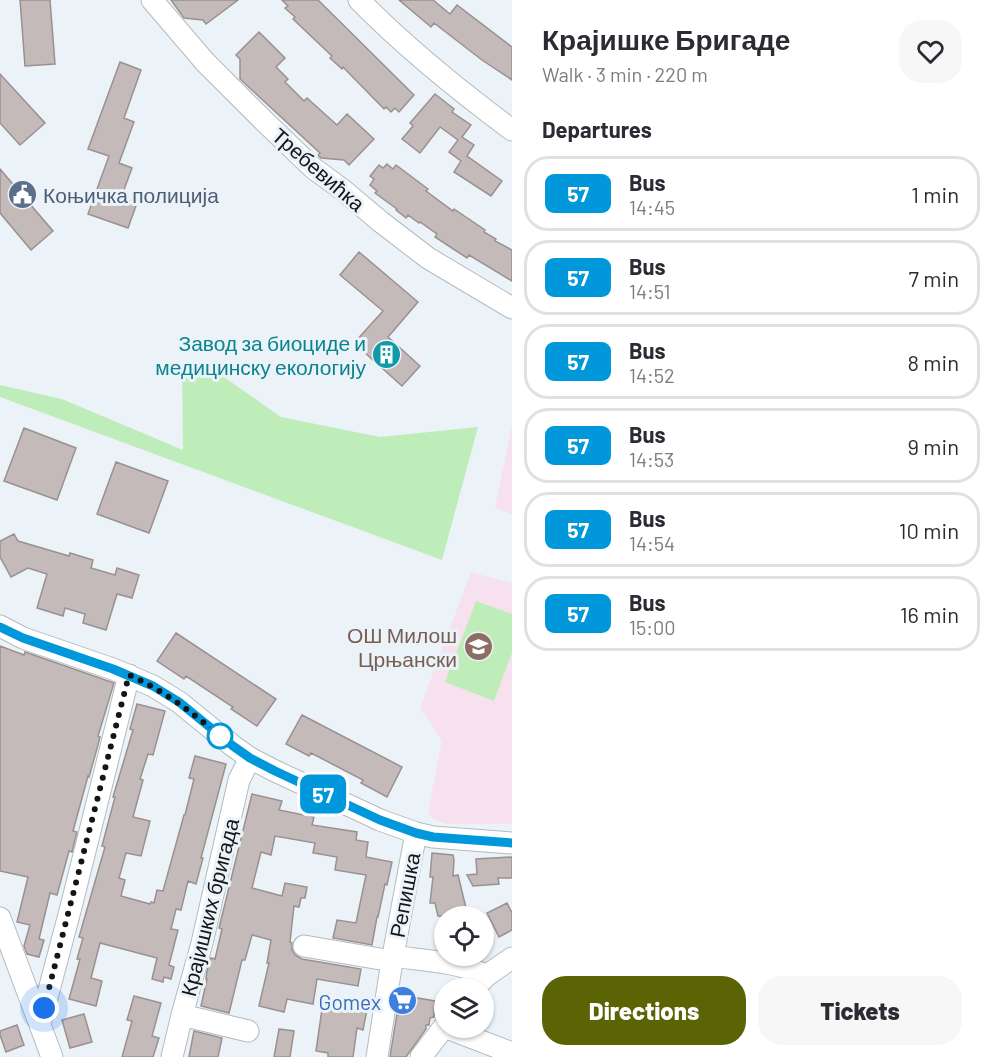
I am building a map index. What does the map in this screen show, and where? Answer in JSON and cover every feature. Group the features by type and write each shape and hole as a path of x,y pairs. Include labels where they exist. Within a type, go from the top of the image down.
{"street":[{"name":"Требевићка","path":"152,0 205,62 313,168 428,258 512,308"},
{"path":"359,0 444,78 512,130"},
{"path":"0,626 23,638 129,675 153,686 179,702 250,758 380,820 433,837 512,843"},
{"path":"0,638 23,638"},
{"path":"40,1024 129,675"},
{"name":"Крајишких бригада","path":"172,1057 202,943 239,780 250,758"},
{"name":"Репишка","path":"377,1057 392,959 416,833"},
{"path":"0,918 52,1057"},
{"path":"304,946 392,959"},
{"path":"486,978 512,958"},
{"name":"Репишка","path":"392,959 465,966 477,970 480,978"},
{"path":"24,982 41,983 53,975"},
{"path":"182,1015 248,1031"},
{"path":"421,1057 437,1038"},
{"path":"474,1038 512,1053"}],"shaded area":[{"path":"512,425 512,514 495,508"},
{"name":"ОШ Милош Црњански","path":"471,572 512,583 512,824 447,824 434,820 428,813 442,740 420,708"}],"green space":[{"path":"182,364 214,370 281,417 380,437 478,427 442,560 0,397 0,385 62,399 183,450"},
{"path":"476,601 512,614 512,653 494,701 445,682"}],"building":[{"path":"20,0 50,0 55,64 25,66"},
{"path":"171,0 238,0 206,24 203,20 184,18"},
{"path":"282,0 318,0 414,95 399,112 395,108 391,112 386,107 384,109 293,19 295,17 285,8 288,6"},
{"path":"399,0 433,0 450,14 457,5 512,47 512,80 434,23 431,27"},
{"path":"259,32 285,58 276,67 288,79 285,82 304,101 307,98 337,125 347,114 374,139 349,165 344,160 321,158 318,155 320,153 240,79 240,59 236,55"},
{"path":"120,62 141,70 124,118 134,122 119,163 132,168 121,198 137,203 128,228 88,214 109,156 88,149"},
{"path":"0,74 45,123 20,145 0,123"},
{"path":"435,94 454,109 452,112 471,125 462,137 474,145 467,156 502,181 491,196 454,172 461,161 449,152 458,140 440,127 420,153 402,139 413,126 410,123"},
{"path":"387,164 393,169 396,165 453,211 454,209 485,230 484,232 496,239 495,241 512,250 512,281 469,255 467,258 435,237 437,234 420,222 408,215 406,218 375,193 377,191 370,185 374,179 370,176 379,165 383,168"},
{"path":"0,169 53,231 31,250 0,213"},
{"path":"359,252 418,302 388,337 420,366 402,386 354,343 383,311 340,275"},
{"path":"24,428 76,448 57,500 4,481"},
{"path":"116,462 168,481 149,533 97,514"},
{"path":"14,534 18,541 69,556 70,553 93,560 91,568 115,575 117,568 139,575 132,598 117,594 106,630 83,623 85,614 65,608 63,616 37,608 47,574 28,568 11,577 0,557 0,541"},
{"path":"176,633 276,699 257,726 186,676 184,679 157,661"},
{"path":"0,646 24,655 25,652 114,683 73,831 77,832 72,852 69,851 57,895 50,893 39,939 44,940 39,957 27,954 24,946 30,925 17,922 28,877 0,871"},
{"path":"137,704 165,711 153,755 148,754 140,779 143,780 133,817 150,821 141,856 126,853 119,878 125,880 121,896 150,904 154,903 157,890 163,891 185,815 194,779 189,778 195,756 226,764 196,884 188,881 181,910 176,909 171,929 178,930 169,965 174,967 171,979 164,977 163,982 152,979 157,958 100,943 91,978 102,981 96,1006 69,999 80,959 77,959 83,938 79,937 105,847 102,846 115,797 113,797 133,730 130,729"},
{"path":"302,715 402,767 387,797 361,783 363,780 311,753 309,756 286,744"},
{"path":"252,794 282,801 279,810 314,817 312,825 357,832 356,840 368,842 366,857 392,862 372,945 333,938 337,920 356,923 366,875 335,870 337,857 313,853 315,843 275,836 271,855 261,852 252,888 282,896 285,883 307,887 305,898 301,898 299,907 294,906 290,942 295,955 302,959 361,969 358,986 317,979 313,1004 287,999 284,1012 259,1006 269,963 267,963 271,940 252,935 245,960 242,960 229,1013 201,1006 207,971 211,958 215,959 222,929 219,928"},
{"path":"432,853 453,855 453,876 458,875 466,906 436,906 435,903 430,903 433,877 430,877"},
{"path":"512,857 512,878 498,878 499,884 473,886 467,875 477,874 476,859"},
{"path":"507,903 512,913 512,930 499,937 494,927 494,910"},
{"path":"400,995 434,1001 434,1017 430,1018 429,1025 426,1025 426,1029 406,1057 390,1057"},
{"path":"134,996 161,1003 152,1036 159,1038 153,1057 122,1057 132,1021 127,1020"},
{"path":"323,1002 367,1010 363,1030 357,1028 353,1057 328,1057 328,1053 316,1051"},
{"path":"84,1014 92,1042 70,1048 62,1020"},
{"path":"17,1025 24,1045 6,1052 0,1031"},
{"path":"279,1029 294,1031 290,1057 274,1057"},
{"path":"194,1031 222,1038 218,1057 189,1057"}],"bus line":[{"name":"57","path":"0,627 23,638 113,669 153,686 179,702 250,758 380,820 433,837 512,843"}],"place":[{"name":"Коњичка полиција","path":"22,194"},
{"name":"Завод за биоциде и медицинску екологију","path":"387,354"},
{"name":"ОШ Милош Црњански","path":"478,646"},
{"name":"Gomex","path":"402,1001"}],"route":[{"path":"44,1008 129,675 179,702 220,736"}]}
